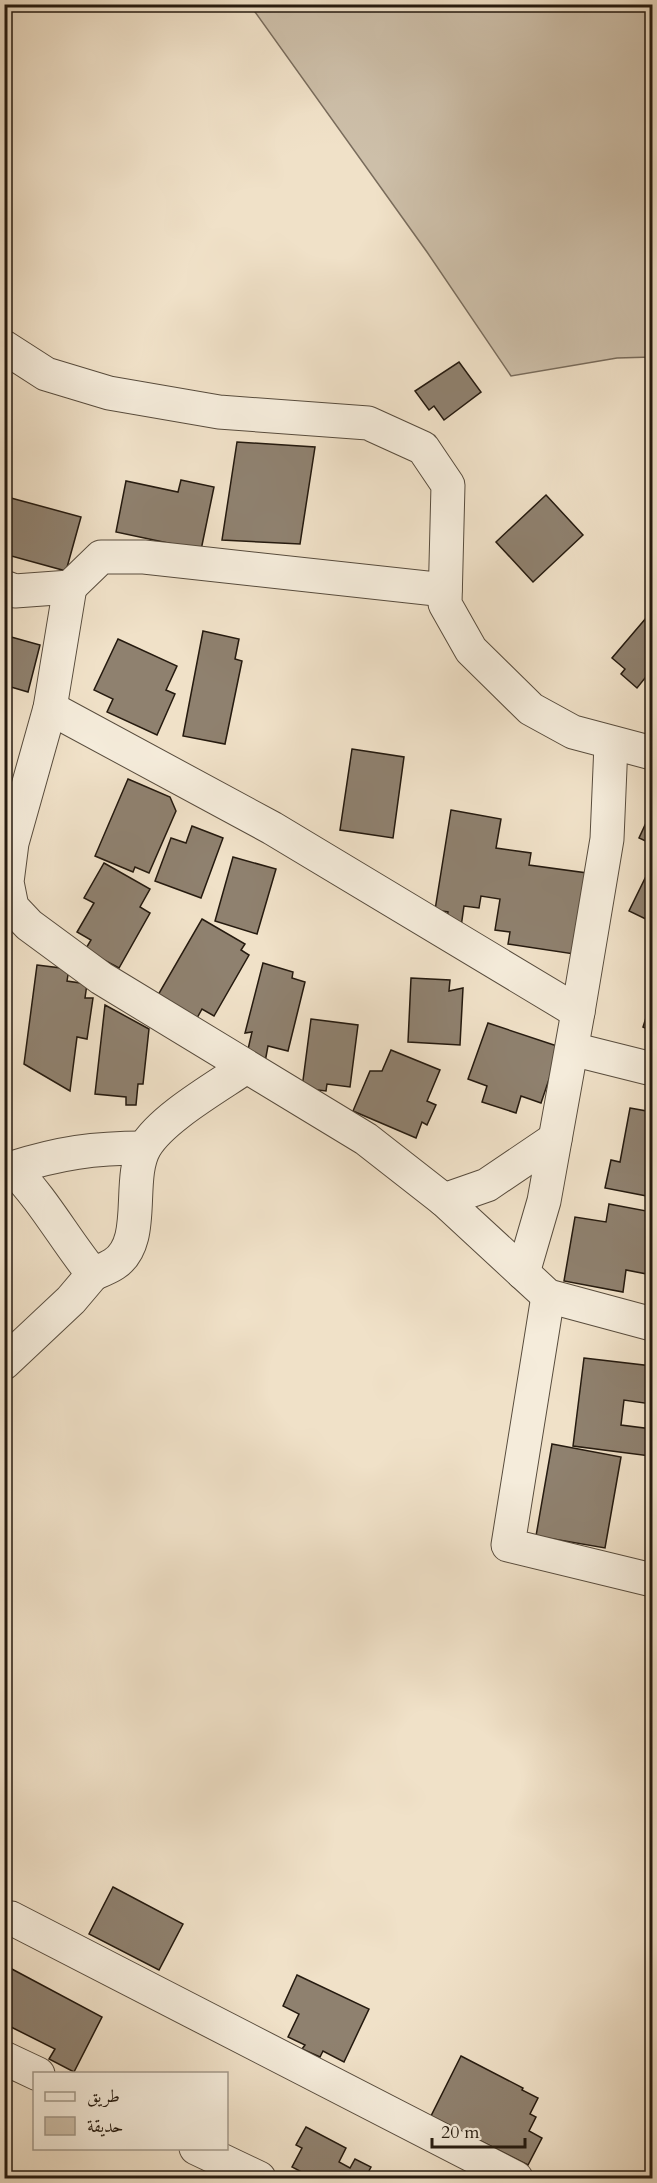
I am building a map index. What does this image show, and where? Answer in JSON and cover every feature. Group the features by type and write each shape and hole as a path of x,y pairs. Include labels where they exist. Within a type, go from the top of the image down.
{"street":[{"path":"4,347 46,374 109,393 219,412 368,423 423,448 448,485 445,604 471,650 531,709 573,732 611,744 652,753"},
{"path":"445,590 144,557 101,557 70,587 50,708 10,828 6,882 12,907 29,925 101,978 366,1139 444,1200 548,1296 652,1324"},
{"path":"4,587 15,591 70,587"},
{"path":"50,708 272,828 578,1012"},
{"path":"523,1273 544,1201 607,839 611,744"},
{"path":"572,1049 652,1069"},
{"path":"4,1363 71,1300 93,1274 116,1263 131,1244 137,1173 144,1148 159,1129 246,1067"},
{"path":"444,1200 487,1185 555,1139"},
{"path":"8,1169 60,1154 105,1148 144,1148"},
{"path":"8,1169 35,1192 72,1248 93,1274"},
{"path":"548,1296 508,1545 652,1580"},
{"path":"11,1918 516,2178"},
{"path":"4,2058 36,2072"},
{"path":"200,2150 259,2178"}],"green space":[{"path":"250,5 652,5 652,357 617,358 511,376 427,252"}],"building":[{"path":"459,362 481,392 444,420 434,406 429,410 415,391"},
{"path":"237,442 315,447 300,544 222,540"},
{"path":"181,480 214,487 201,550 116,532 126,481 178,492"},
{"path":"546,495 583,535 533,582 496,542"},
{"path":"11,498 81,517 66,571 4,554 4,520"},
{"path":"652,611 652,684 645,678 637,688 621,674 625,669 612,658"},
{"path":"203,631 239,639 235,659 242,661 225,744 183,736"},
{"path":"4,635 40,645 28,692 4,685"},
{"path":"118,639 177,666 166,690 175,694 157,735 107,712 113,699 94,690"},
{"path":"352,749 404,757 393,838 340,830"},
{"path":"128,779 170,797 176,811 149,873 135,867 133,872 95,856"},
{"path":"451,810 501,819 496,848 531,853 529,865 587,873 574,954 508,944 510,932 495,930 500,899 481,896 479,908 464,906 461,927 446,925 448,912 435,910"},
{"path":"652,810 652,844 639,838"},
{"path":"192,826 223,838 201,898 155,881 171,838 186,843"},
{"path":"233,857 276,869 257,934 215,921"},
{"path":"104,863 150,889 140,907 150,913 119,968 85,950 91,940 77,932 94,903 84,898"},
{"path":"652,864 652,922 629,911"},
{"path":"202,919 245,944 241,950 249,955 214,1016 202,1009 197,1018 158,995"},
{"path":"263,963 293,972 292,978 305,982 288,1051 268,1046 265,1062 246,1058 252,1032 245,1033"},
{"path":"37,965 69,969 67,981 87,984 85,998 93,998 87,1039 77,1037 70,1091 24,1064"},
{"path":"411,978 450,980 449,991 463,988 460,1045 408,1042"},
{"path":"652,999 652,1031 643,1027"},
{"path":"105,1005 149,1029 143,1084 138,1084 136,1105 126,1105 126,1097 95,1094"},
{"path":"311,1019 358,1025 350,1087 327,1084 326,1091 302,1088"},
{"path":"488,1023 560,1047 541,1103 521,1096 516,1113 482,1102 487,1086 468,1079"},
{"path":"391,1050 440,1070 427,1101 436,1105 427,1125 422,1122 416,1138 353,1111 370,1071 382,1071"},
{"path":"630,1108 652,1112 652,1197 605,1188 611,1160 620,1162"},
{"path":"609,1204 652,1212 652,1275 626,1270 623,1292 564,1281 575,1217 606,1222"},
{"path":"584,1358 652,1366 651,1404 624,1400 621,1425 652,1429 650,1456 573,1446"},
{"path":"552,1444 621,1457 605,1548 536,1536"},
{"path":"113,1887 183,1924 159,1970 89,1934"},
{"path":"10,1968 102,2017 74,2072 49,2059 55,2049 9,2026 11,1994 4,1990 4,1978"},
{"path":"297,1975 369,2009 344,2062 323,2051 320,2057 302,2049 305,2045 288,2037 299,2014 283,2006"},
{"path":"461,2056 538,2098 530,2114 536,2117 529,2131 542,2138 528,2165 431,2116"},
{"path":"306,2127 346,2148 339,2162 350,2168 355,2159 371,2167 365,2178 313,2178 292,2167 302,2148 296,2145"}]}
